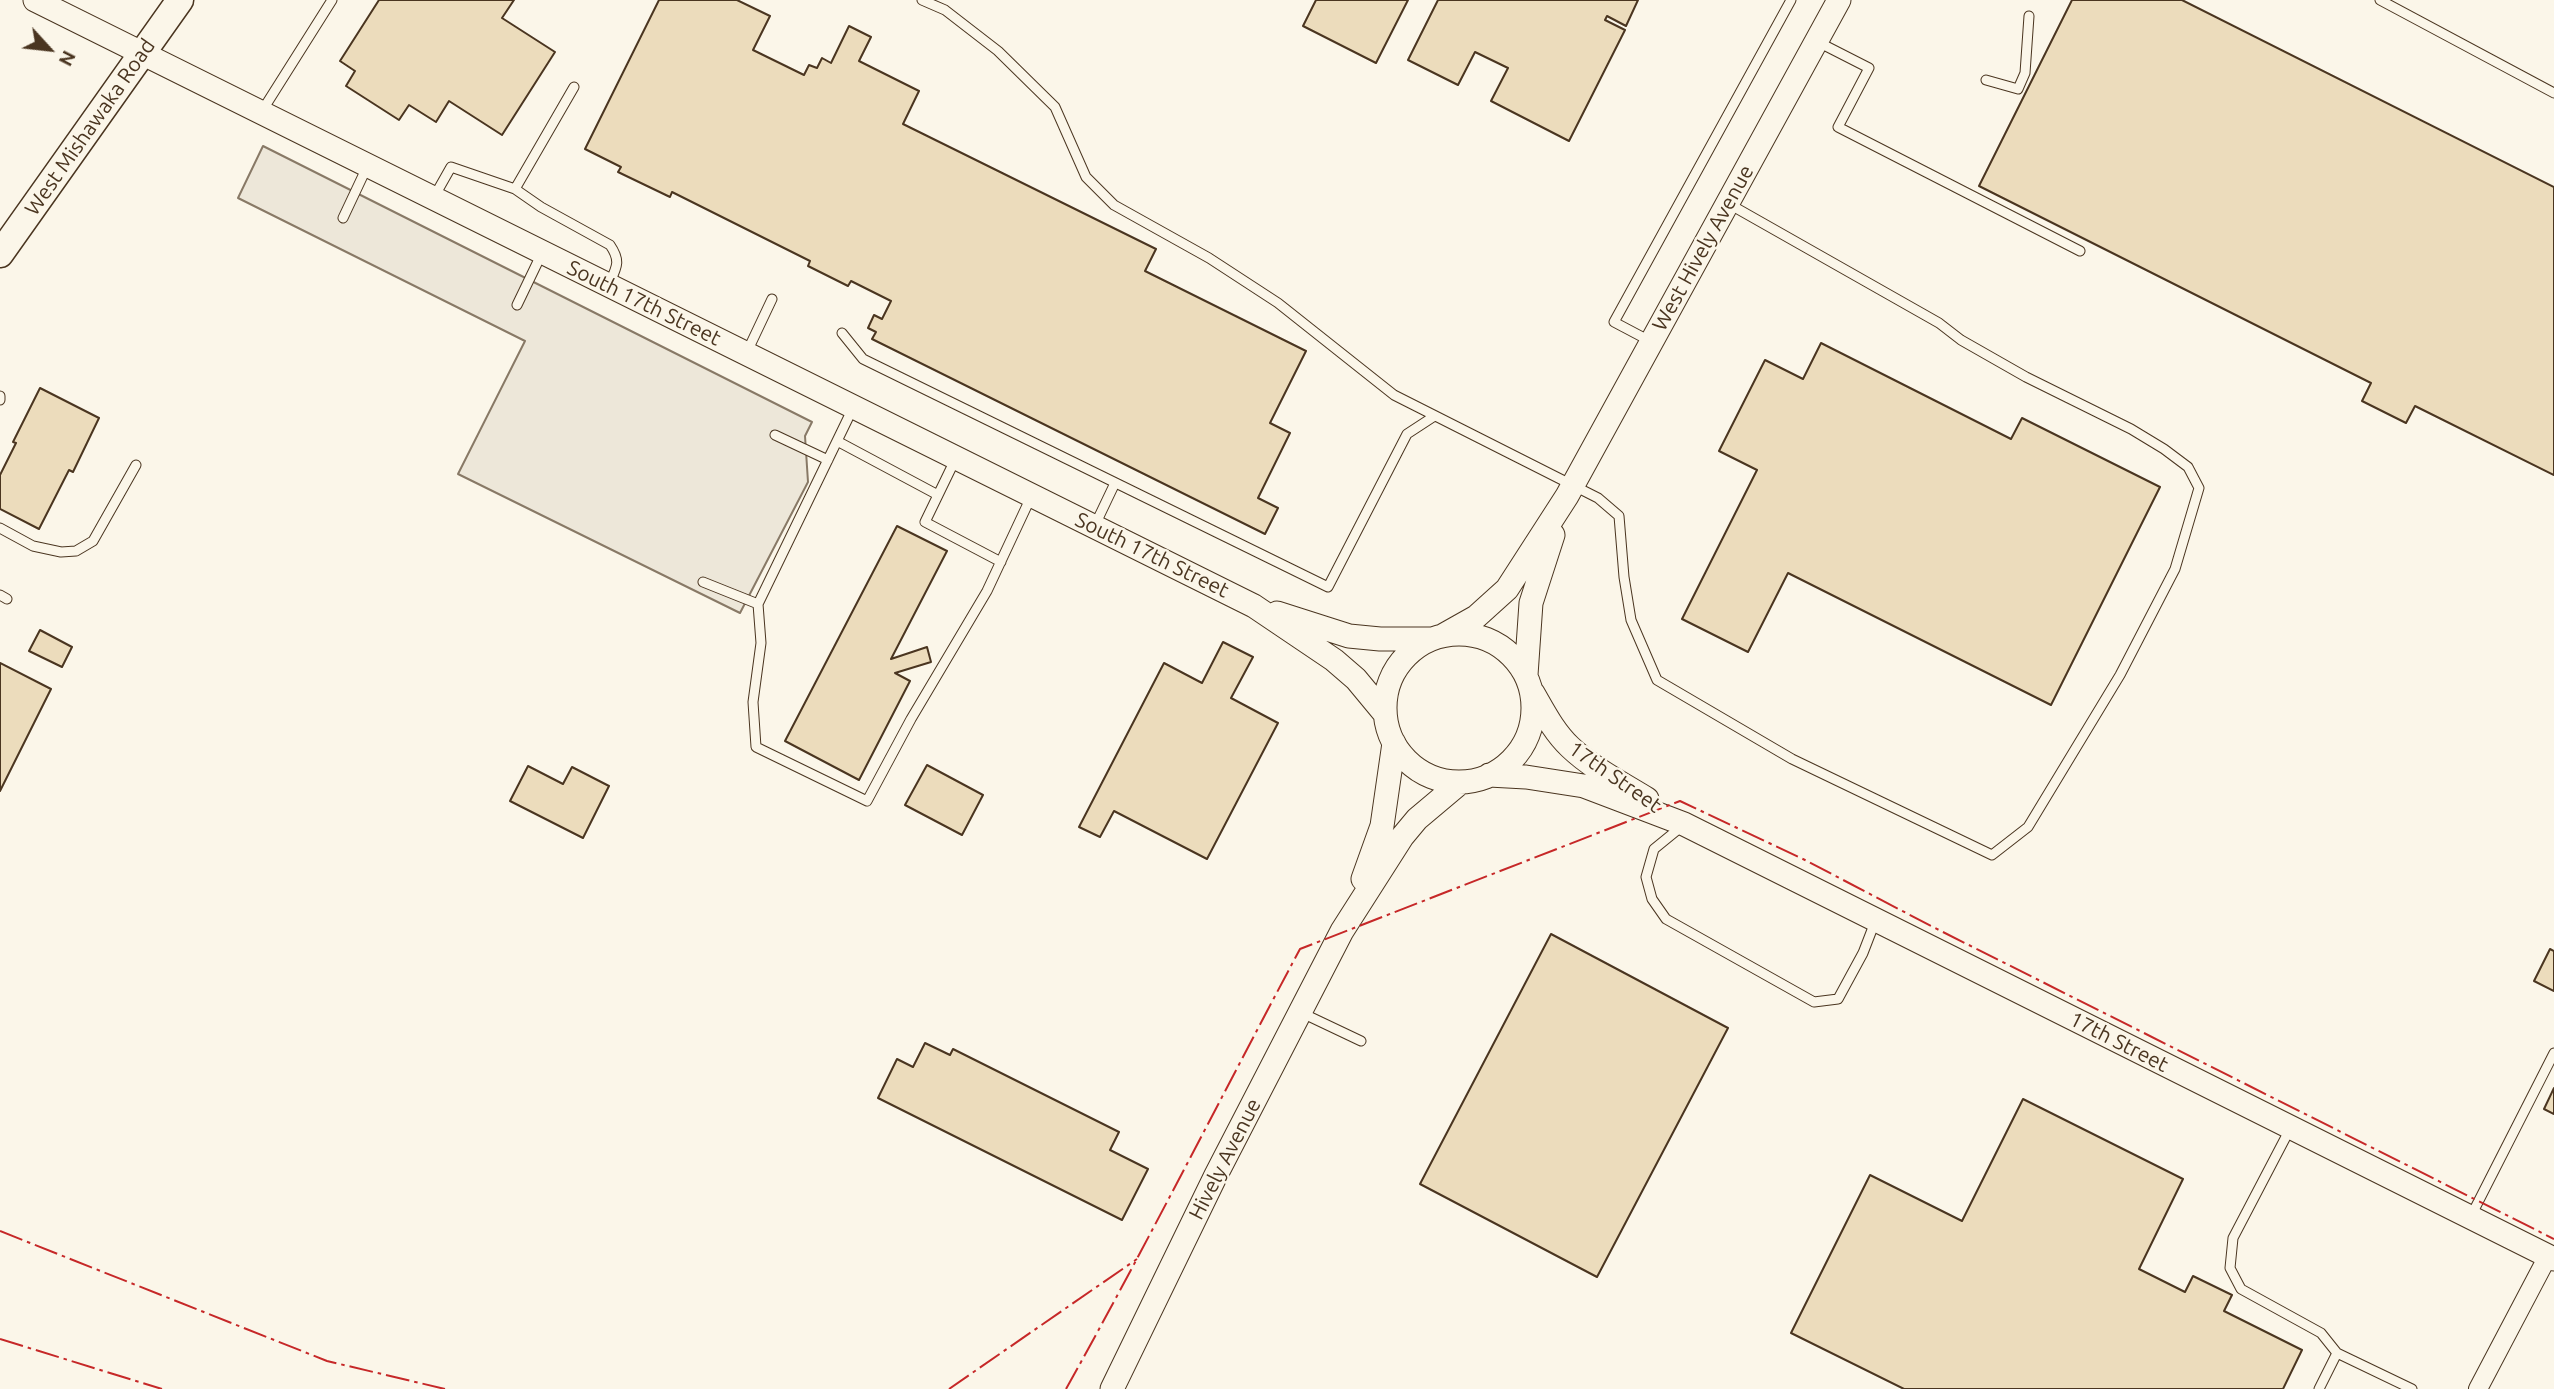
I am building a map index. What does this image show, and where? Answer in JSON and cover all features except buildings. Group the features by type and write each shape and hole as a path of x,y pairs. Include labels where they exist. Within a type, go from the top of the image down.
{"main road":[{"name":"West Mishawaka Road","path":"0,254 180,0"}],"street":[{"name":"South 17th Street","path":"34,0 1254,606"},
{"name":"West Hively Avenue","path":"1570,490 1839,0"},
{"path":"1570,490 1536,581 1531,603 1528,681 1532,713 1527,737 1513,759 1489,775 1461,782 1429,776 1409,762 1394,743 1385,715 1385,698 1390,681 1407,655 1476,617 1507,589 1570,490"},
{"path":"1254,606 1349,636 1380,639 1471,635 1485,639 1510,654 1528,681"},
{"path":"1254,606 1345,669 1385,715"},
{"name":"17th Street","path":"1528,681 1552,725 1570,747 1588,762 1684,824"},
{"name":"Hively Avenue","path":"1112,1389 1216,1175 1342,930 1382,826 1394,743"},
{"name":"17th Street","path":"1489,775 1526,777 1584,786 1684,824 2551,1257"},
{"name":"Hively Avenue","path":"1342,930 1410,828 1461,782"},
{"path":"2478,1389 2551,1257"}],"lane":[{"path":"261,113 332,0"},
{"path":"922,0 945,10 998,51 1055,107 1086,177 1114,205 1209,258 1278,303 1394,395 1570,490 1598,498 1619,516 1630,620 1657,680 1792,759 1992,855 2028,827 2120,675 2175,569 2199,488 2188,467 2131,429 2026,377 1961,340 1927,316 1727,203"},
{"path":"1651,342 1614,322 1791,0"},
{"path":"2380,0 2554,93"},
{"path":"1986,80 2018,89 2025,73 2029,16"},
{"path":"1816,41 1869,68 1838,127 2080,251"},
{"path":"515,189 574,86"},
{"path":"343,218 367,166"},
{"path":"433,198 451,167 515,189 541,207 610,245 617,255 616,268 608,285"},
{"path":"517,305 542,253"},
{"path":"746,354 772,299"},
{"path":"842,333 863,359 1328,587 1407,434 1433,416"},
{"path":"854,407 758,604 761,643 753,702 756,747 867,801 911,719 987,591 1032,496"},
{"path":"775,435 828,460"},
{"path":"837,441 938,495"},
{"path":"956,458 925,522 1001,562"},
{"path":"0,528 33,546 61,552 76,551 93,541 136,465"},
{"path":"1094,527 1115,483"},
{"path":"703,582 758,604"},
{"path":"1684,824 1654,849 1646,877 1652,899 1665,919 1814,1002 1839,999 1863,953 1876,920"},
{"path":"1300,1013 1361,1041"},
{"path":"2470,1217 2554,1053"},
{"path":"2291,1128 2233,1238 2230,1268 2241,1289 2321,1333 2337,1353 2412,1389"},
{"path":"2319,1389 2337,1353"}],"shaded area":[{"path":"263,146 812,422 805,436 808,482 740,613 458,474 525,341 238,198"}],"power":[{"path":"1066,1389 1300,949 1680,801 1805,860 2554,1239"},
{"path":"0,1231 327,1361 445,1389"},
{"path":"949,1389 1137,1259"},
{"path":"0,1339 162,1389"}]}
